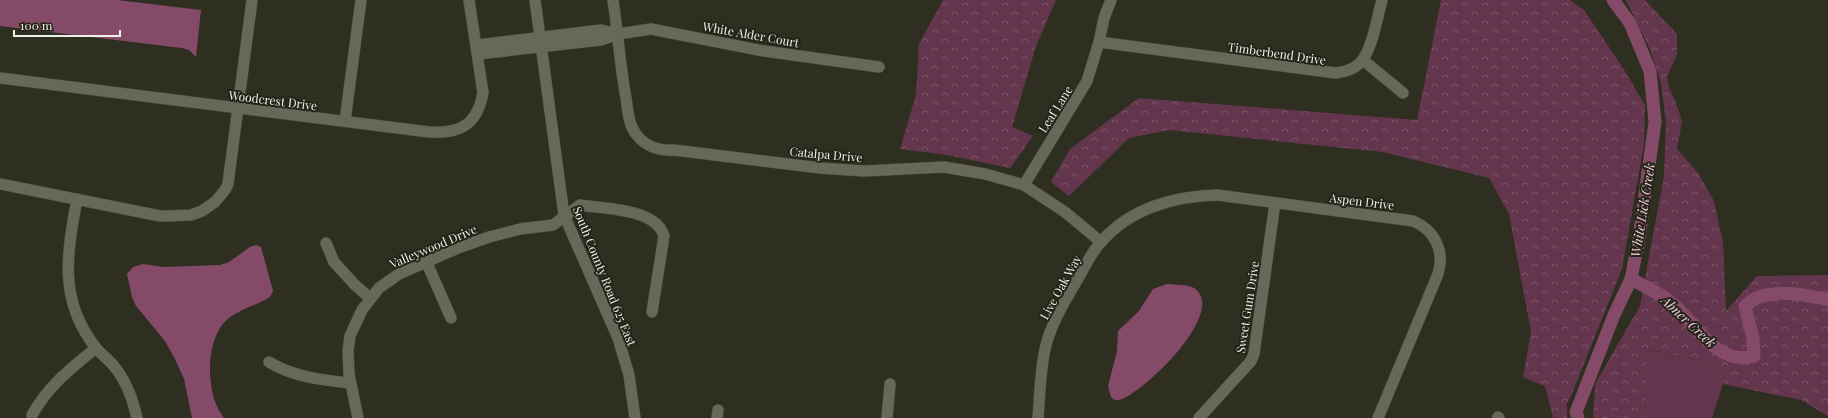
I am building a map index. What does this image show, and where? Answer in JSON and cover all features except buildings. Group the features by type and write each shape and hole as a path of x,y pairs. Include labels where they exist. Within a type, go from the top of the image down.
{"street":[{"path":"0,184 160,216 186,215 202,211 216,202 228,184 252,0"},
{"path":"345,121 360,0"},
{"name":"Woodcrest Drive","path":"0,78 238,109 442,133 451,132 463,128 474,118 481,104 483,93 469,0"},
{"name":"South County Road 625 East","path":"535,0 564,215 581,258 618,338 629,375 635,418"},
{"name":"Catalpa Drive","path":"613,0 618,34 620,66 629,120 632,128 639,138 655,148 827,168 864,170 944,167 985,174 1024,185 1065,212 1101,242"},
{"name":"Leaf Lane","path":"1024,185 1087,81 1100,42 1104,18 1111,0"},
{"path":"1382,0 1372,36 1362,60 1403,93"},
{"name":"White Alder Court","path":"477,50 541,41 601,40 618,34 651,29 764,51 879,67"},
{"name":"Timberbend Drive","path":"1100,42 1329,73 1344,72 1352,69 1362,60"},
{"name":"Aspen Drive","path":"1101,242 1119,225 1152,207 1175,199 1217,195 1413,221 1424,227 1436,242 1441,260 1438,274 1378,418"},
{"path":"77,199 68,247 68,280 77,313 96,348 114,366 120,375 131,397 137,418"},
{"name":"Sweet Gum Drive","path":"1199,418 1251,361 1254,354 1275,203"},
{"name":"Valleywood Drive","path":"358,418 350,383 348,362 350,336 355,323 370,298 379,288 392,278 426,261 458,248 489,237 520,229 553,225 564,215 580,205 648,217 663,231 664,241 652,312"},
{"name":"Live Oak Way","path":"1038,418 1043,360 1049,335 1058,312 1101,242"},
{"path":"326,243 334,262 355,285 370,298"},
{"path":"426,261 451,318"},
{"path":"32,415 42,398 53,384 96,348"},
{"path":"269,362 290,372 305,376 350,383"},
{"path":"887,418 890,384"}],"green space":[{"path":"943,0 1056,0 1036,46 1012,127 1033,136 1010,168 947,155 900,149 916,95 919,44"},
{"path":"1441,0 1570,0 1584,10 1623,68 1645,105 1644,143 1622,269 1567,403 1567,418 1553,418 1545,386 1523,377 1531,332 1509,214 1489,178 1383,152 1169,130 1129,138 1069,196 1051,182 1070,149 1139,98 1417,120"},
{"path":"1626,0 1645,0 1677,34 1677,54 1667,77 1669,88 1682,121 1677,149 1698,173 1714,201 1723,243 1726,311 1757,276 1828,275 1828,416 1801,400 1723,384 1724,371 1701,361 1648,349 1644,418 1593,418 1595,384 1640,306 1664,176 1666,123 1661,82 1650,49"},
{"path":"1647,349 1701,361 1724,371 1723,384 1712,418 1644,418"}],"shaded area":[{"path":"0,0 117,0 201,10 196,57 189,50 182,48 0,26"},
{"path":"256,245 261,247 273,291 270,297 229,318 221,327 215,339 211,352 211,382 213,396 224,418 192,418 184,379 175,359 165,341 136,306 132,297 127,274 133,267 143,264 164,267 220,265 229,262 250,247"},
{"path":"1167,284 1184,285 1194,288 1202,299 1200,314 1192,332 1163,368 1146,383 1131,394 1119,400 1114,400 1111,397 1108,386 1117,351 1118,331 1139,311 1153,289"}],"waterway":[{"name":"White Lick Creek","path":"1578,418 1576,412 1614,315 1631,279 1639,238 1655,122 1650,71 1630,23 1613,0"},
{"name":"Abner Creek","path":"1631,279 1658,293 1673,304 1700,333 1719,350 1741,358 1754,356 1753,338 1745,306 1753,300 1763,296 1785,293 1828,300"}]}
